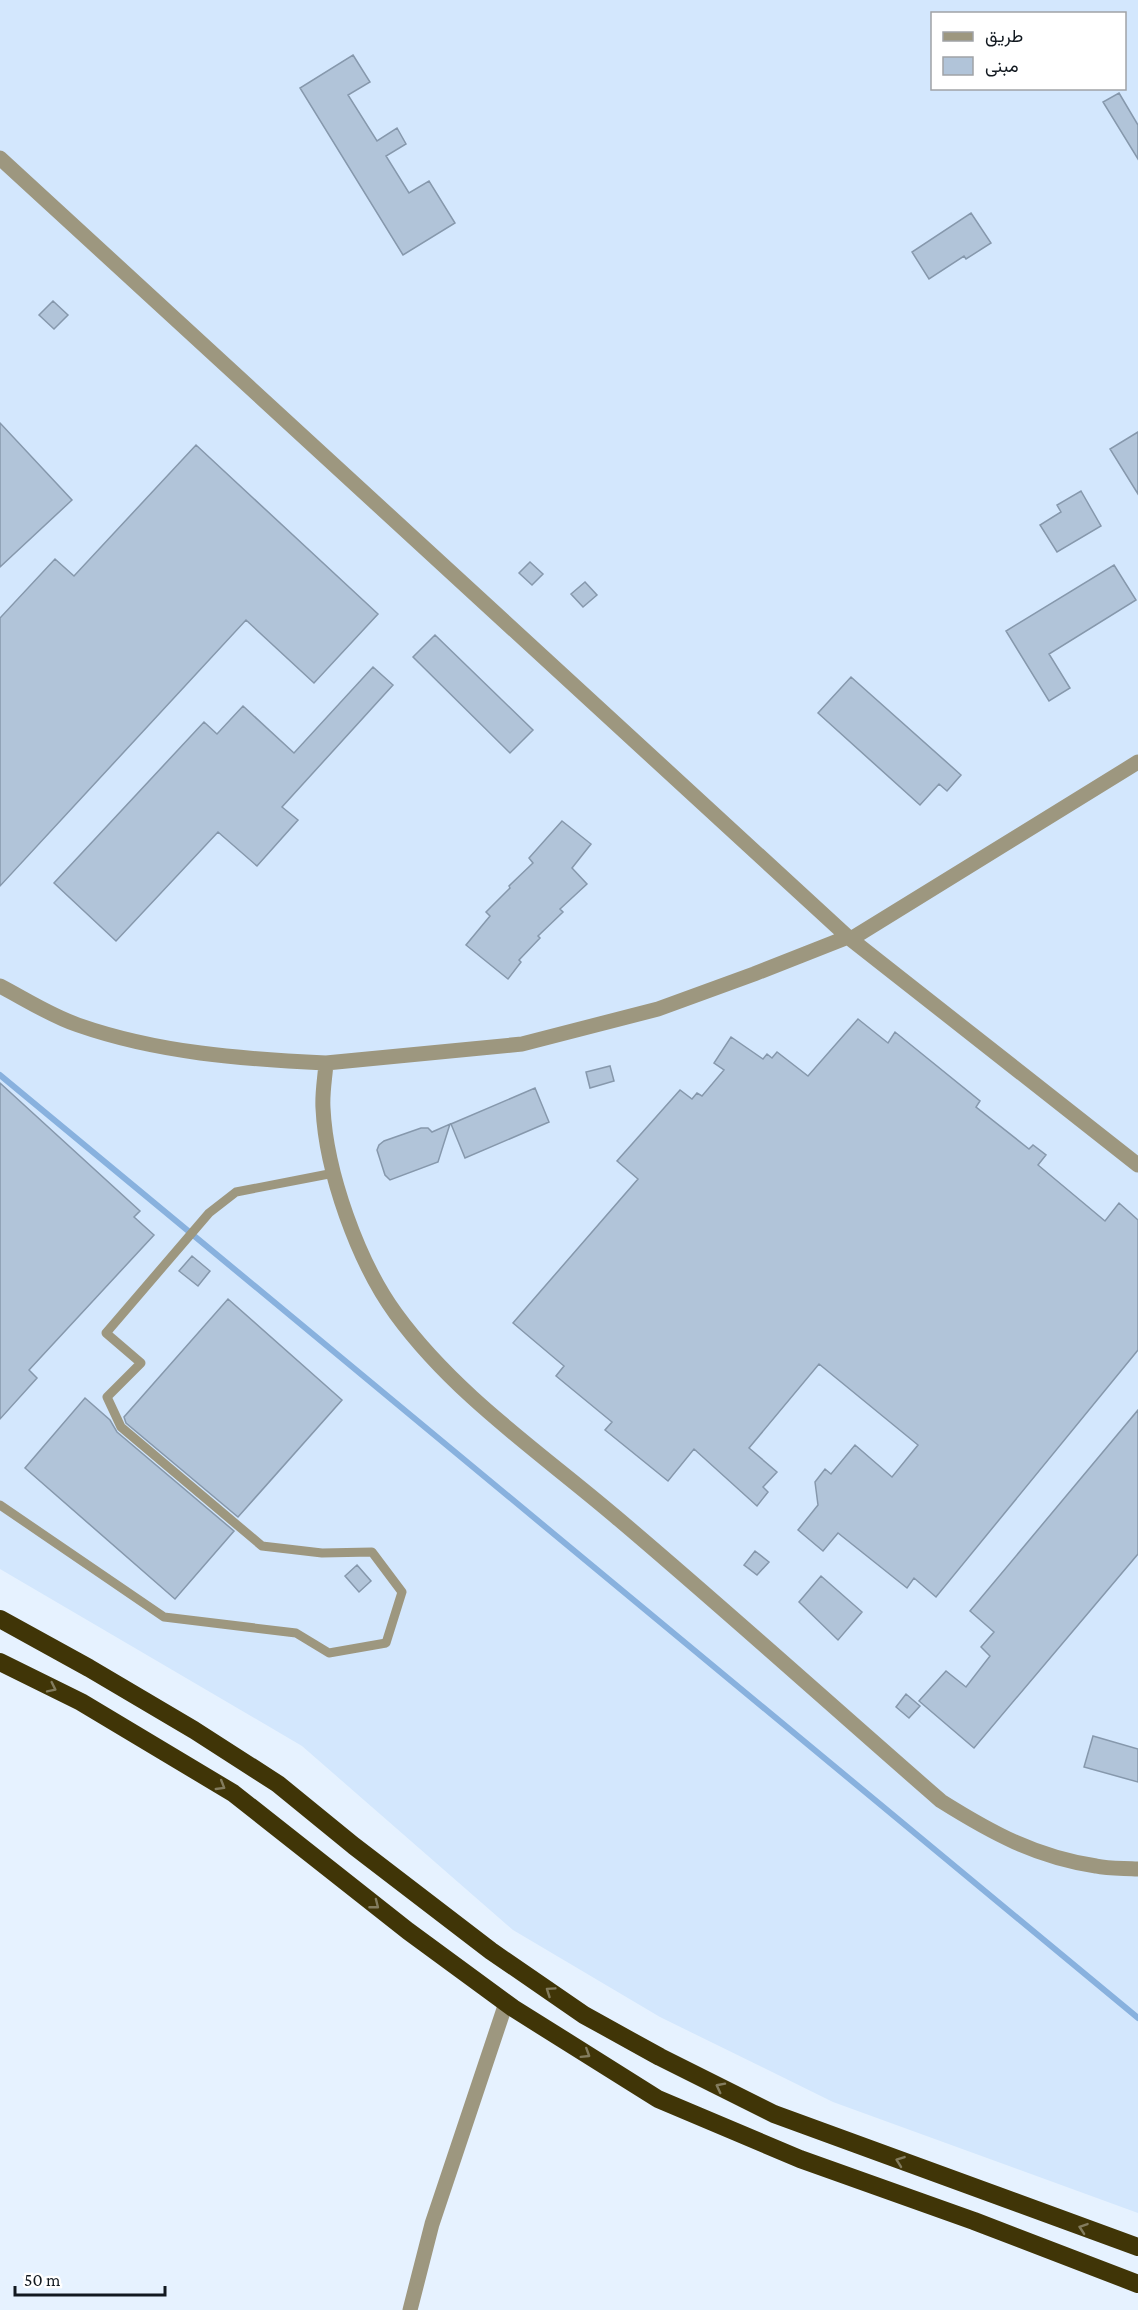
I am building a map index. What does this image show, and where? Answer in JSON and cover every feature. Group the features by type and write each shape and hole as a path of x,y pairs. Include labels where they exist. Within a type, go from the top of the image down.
{"highway":[{"path":"0,1619 137,1696 278,1784 354,1846 491,1951 584,2015 660,2057 774,2114 1138,2247"},
{"path":"0,1662 81,1702 233,1793 408,1931 506,2003 658,2099 800,2159 1138,2284"}],"street":[{"path":"0,158 850,938 1138,1165"},
{"path":"0,986 76,1025 169,1050 256,1060 326,1063 522,1044 658,1009 850,938 1138,762"},
{"path":"326,1063 323,1107 330,1159 346,1214 369,1268 395,1312 433,1360 499,1420 617,1518 941,1801 988,1830 1033,1851 1096,1867 1138,1869"},
{"path":"410,2310 432,2224 506,2003"}],"lane":[{"path":"0,1505 164,1617 296,1633 329,1653 386,1643 402,1592 372,1552 322,1553 262,1546 121,1427 106,1397 141,1363 106,1333 209,1213 236,1192 334,1173"}],"shaded area":[{"path":"0,0 1138,0 1138,2213 833,2102 660,2017 513,1930 302,1746 0,1569"}],"building":[{"path":"353,55 370,82 348,95 377,141 397,128 406,144 386,156 409,193 429,181 455,223 403,255 300,88"},
{"path":"1119,93 1138,125 1138,159 1103,102"},
{"path":"971,213 991,243 966,259 964,256 929,279 912,252"},
{"path":"53,301 68,315 54,329 39,315"},
{"path":"0,423 72,500 0,567"},
{"path":"1138,432 1138,494 1110,449"},
{"path":"196,445 378,614 314,683 246,620 0,886 0,618 55,559 74,576"},
{"path":"1081,491 1101,526 1057,552 1040,525 1061,512 1057,505"},
{"path":"530,562 543,574 532,585 519,573"},
{"path":"1114,565 1136,600 1049,654 1070,688 1049,701 1006,631"},
{"path":"585,582 597,595 583,607 571,594"},
{"path":"435,635 533,730 510,753 413,657"},
{"path":"373,667 393,685 282,807 298,820 257,866 218,832 116,941 54,883 204,722 217,734 243,706 294,753"},
{"path":"851,677 961,775 947,791 939,784 920,805 818,713"},
{"path":"562,821 591,844 572,868 587,884 560,909 563,912 538,936 540,938 519,960 521,962 508,979 466,945 490,916 486,912 533,863 529,858"},
{"path":"858,1019 888,1043 895,1032 980,1101 976,1107 1029,1149 1033,1145 1046,1155 1038,1165 1105,1221 1119,1203 1138,1220 1138,1350 936,1597 914,1578 907,1588 838,1533 823,1551 798,1530 818,1505 815,1482 825,1469 831,1474 855,1445 892,1477 918,1445 819,1364 749,1448 777,1472 763,1487 768,1492 757,1506 694,1449 668,1481 605,1430 612,1422 556,1376 564,1366 513,1323 638,1179 617,1161 680,1090 692,1099 697,1093 702,1096 724,1070 714,1063 731,1037 763,1059 767,1054 772,1058 777,1052 808,1076"},
{"path":"610,1066 614,1081 590,1088 586,1072"},
{"path":"0,1083 140,1211 134,1217 154,1235 29,1370 37,1378 0,1419"},
{"path":"535,1088 549,1122 465,1158 451,1124"},
{"path":"450,1124 438,1162 390,1180 385,1175 377,1150 384,1141 421,1128 428,1128 432,1132"},
{"path":"192,1256 210,1271 198,1286 179,1271"},
{"path":"228,1299 342,1400 238,1517 126,1423 124,1417"},
{"path":"85,1398 110,1420 117,1432 234,1531 175,1599 25,1468"},
{"path":"1138,1410 1138,1554 974,1748 919,1701 946,1671 966,1687 990,1656 981,1647 994,1632 970,1611"},
{"path":"755,1551 769,1562 757,1575 744,1565"},
{"path":"357,1565 371,1581 359,1592 345,1576"},
{"path":"821,1576 862,1612 838,1640 799,1602"},
{"path":"906,1694 920,1706 909,1718 896,1707"},
{"path":"1093,1736 1138,1749 1138,1782 1084,1767"}],"waterway":[{"path":"0,1075 1138,2018"}]}
